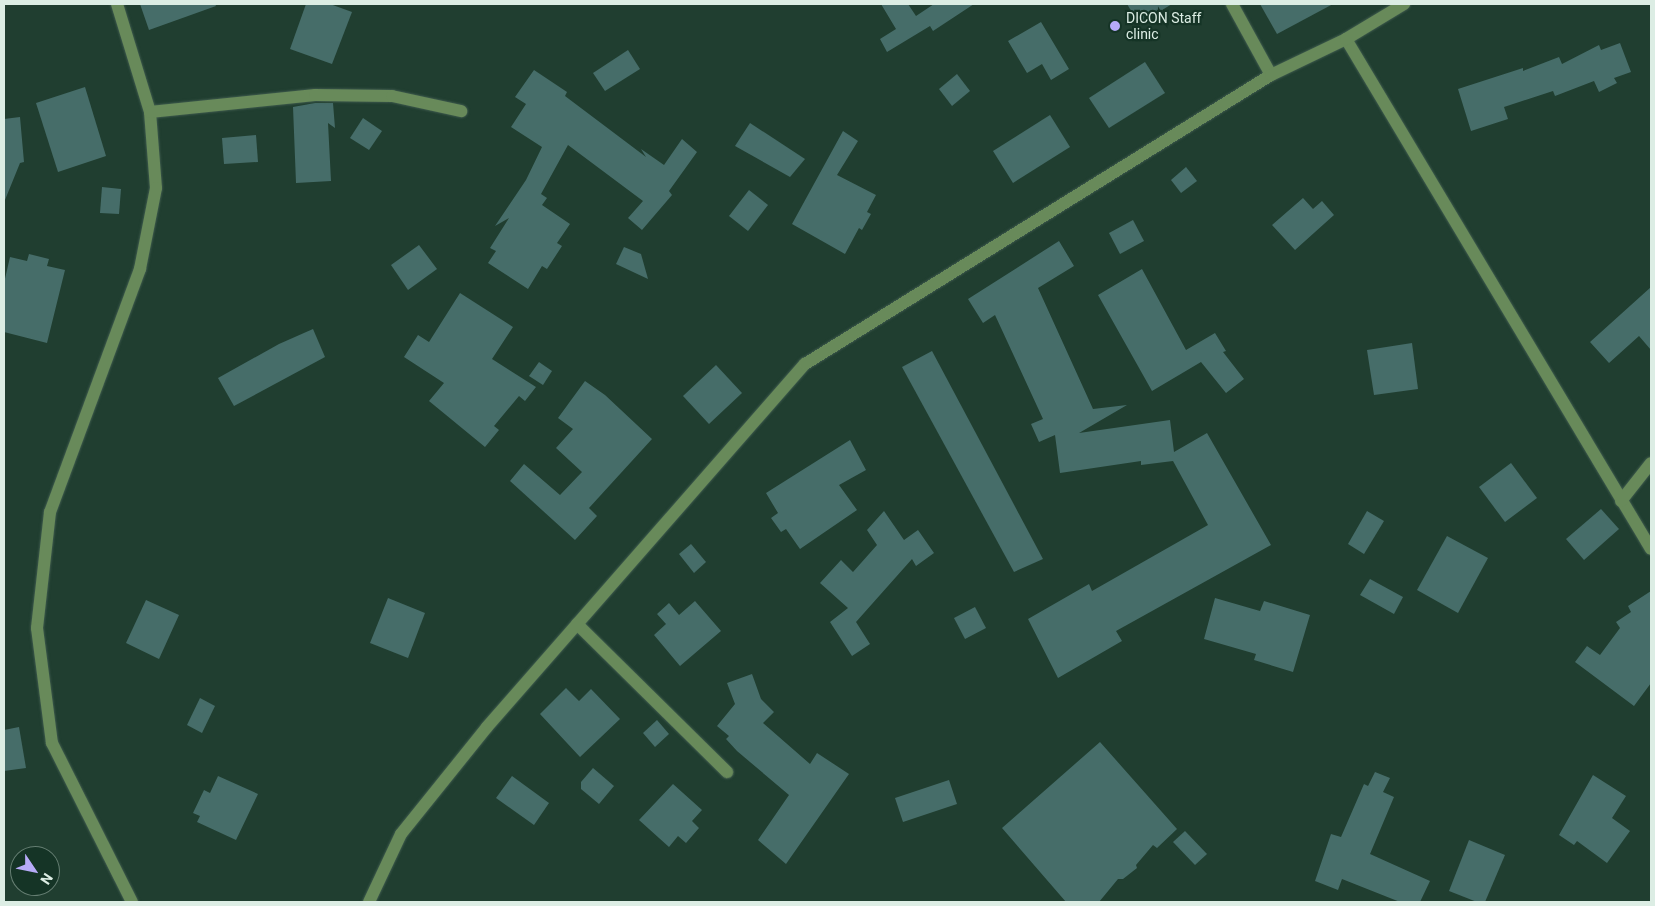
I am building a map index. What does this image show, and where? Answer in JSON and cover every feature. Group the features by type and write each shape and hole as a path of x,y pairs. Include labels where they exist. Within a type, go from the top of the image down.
{"street":[{"path":"117,4 150,112 156,188 140,269 50,512 37,628 52,743 132,902"},
{"path":"1232,4 1271,75"},
{"path":"369,902 401,834 487,727 805,364 1271,75 1346,38 1404,4"},
{"path":"1346,38 1651,549"},
{"path":"150,112 315,96 392,96 461,111"},
{"path":"1621,501 1651,463"},
{"path":"577,624 727,772"}],"building":[{"path":"140,4 215,4 216,6 149,30"},
{"path":"306,4 330,4 352,12 332,64 290,49"},
{"path":"881,4 908,4 916,16 934,4 974,4 933,31 930,26 887,52 880,39 896,29"},
{"path":"1127,4 1172,4 1139,24"},
{"path":"1260,4 1333,4 1277,34"},
{"path":"1041,22 1069,69 1051,80 1042,64 1027,73 1008,41"},
{"path":"1620,43 1631,72 1614,78 1617,83 1599,92 1594,81 1555,96 1553,91 1504,107 1508,119 1471,131 1458,89 1523,68 1523,71 1559,57 1562,64 1599,45 1601,50"},
{"path":"628,50 640,69 605,91 593,73"},
{"path":"1145,62 1165,93 1109,128 1089,98"},
{"path":"534,70 567,92 565,96 646,157 641,149 664,165 682,139 697,152 669,191 672,195 642,230 628,218 643,201 568,145 541,194 547,198 542,205 570,224 557,243 562,246 547,269 542,266 528,289 488,263 496,251 490,248 509,218 495,226 526,180 542,147 511,127 526,104 515,97"},
{"path":"957,74 970,91 952,106 939,89"},
{"path":"85,87 106,156 58,172 36,103"},
{"path":"315,103 333,103 335,128 328,123 331,181 296,183 293,107"},
{"path":"1050,115 1070,147 1013,183 993,151"},
{"path":"20,117 24,162 20,163 5,200 4,119"},
{"path":"363,118 382,131 369,150 350,138"},
{"path":"750,123 805,159 790,177 735,146"},
{"path":"843,131 858,141 837,175 876,195 867,212 871,214 862,230 859,228 845,254 792,224"},
{"path":"256,135 258,162 224,164 222,138"},
{"path":"1186,167 1197,181 1181,193 1171,180"},
{"path":"102,187 121,189 119,214 100,213"},
{"path":"749,190 768,205 748,231 729,216"},
{"path":"1303,198 1313,209 1322,201 1334,215 1295,250 1272,225"},
{"path":"1133,220 1144,241 1120,254 1109,233"},
{"path":"1059,241 1074,266 1038,288 1093,409 1127,405 1079,433 1170,420 1174,452 1207,433 1271,545 1116,631 1122,641 1058,678 1028,619 1089,584 1092,591 1208,525 1173,461 1141,465 1141,461 1060,473 1055,435 1039,442 1031,424 1043,419 995,315 983,323 968,299"},
{"path":"419,245 437,269 408,290 391,265"},
{"path":"624,247 641,254 648,279 616,264"},
{"path":"29,254 49,259 47,266 65,270 47,343 4,332 4,283 10,257 27,261"},
{"path":"1142,269 1186,350 1215,333 1226,351 1223,352 1244,379 1226,393 1201,362 1152,391 1098,295"},
{"path":"1651,287 1651,350 1639,336 1609,363 1590,342"},
{"path":"460,293 513,327 492,359 536,387 525,401 519,396 494,426 499,430 485,447 429,401 444,383 404,357 418,335 429,342"},
{"path":"313,329 325,357 234,406 218,378 279,344"},
{"path":"1412,343 1418,389 1374,395 1367,350"},
{"path":"932,351 1043,559 1014,572 902,367"},
{"path":"539,362 552,371 543,385 529,376"},
{"path":"716,365 742,393 709,424 683,396"},
{"path":"585,381 605,395 652,439 589,508 597,516 575,540 510,481 524,464 560,495 582,472 556,448 573,429 558,418"},
{"path":"850,440 866,470 839,485 857,510 800,549 786,529 781,532 771,518 778,513 766,493"},
{"path":"1511,463 1537,498 1505,522 1479,487"},
{"path":"1601,509 1619,529 1584,560 1566,539"},
{"path":"884,511 904,540 918,530 934,553 916,566 912,559 856,622 870,644 852,656 830,622 848,608 820,583 841,560 853,572 877,545 867,530"},
{"path":"1367,511 1384,521 1364,554 1348,544"},
{"path":"1447,536 1488,558 1458,613 1417,590"},
{"path":"691,544 706,562 694,573 679,554"},
{"path":"1370,579 1403,597 1394,614 1360,595"},
{"path":"1651,591 1651,683 1634,706 1575,662 1587,646 1600,655 1620,628 1616,622 1631,612 1628,606"},
{"path":"388,598 425,613 408,658 370,643"},
{"path":"1215,598 1260,611 1264,601 1310,615 1293,672 1254,660 1256,654 1204,639"},
{"path":"146,600 179,615 159,659 126,643"},
{"path":"695,601 721,631 680,666 654,635 666,624 657,614 669,603 679,615"},
{"path":"975,607 986,628 965,639 954,618"},
{"path":"752,674 761,699 774,712 763,723 810,764 817,753 849,774 786,864 758,840 789,795 737,751 726,739 729,736 717,726 735,704 727,683"},
{"path":"566,688 579,701 591,689 620,719 580,757 540,714"},
{"path":"200,698 215,706 202,733 187,725"},
{"path":"657,720 669,734 655,747 643,733"},
{"path":"19,727 26,768 4,771 4,730"},
{"path":"1100,742 1177,829 1157,848 1153,845 1136,865 1137,868 1123,879 1118,879 1099,902 1066,902 1002,828"},
{"path":"593,768 614,786 599,804 581,789 581,782"},
{"path":"1375,772 1390,778 1383,792 1394,797 1370,854 1430,881 1420,902 1400,902 1342,879 1338,890 1315,881 1331,834 1341,837 1364,784 1368,786"},
{"path":"1593,775 1626,796 1612,818 1630,831 1607,863 1577,841 1574,845 1559,835"},
{"path":"218,776 258,794 236,840 197,822 200,816 193,813 204,790 210,793"},
{"path":"512,776 549,803 534,825 496,798"},
{"path":"949,780 957,804 903,822 895,798"},
{"path":"673,784 702,810 692,821 699,828 686,843 678,836 669,847 639,820"},
{"path":"1185,831 1207,854 1195,865 1173,842"},
{"path":"1469,840 1505,855 1485,902 1477,902 1449,891"}],"place":[{"name":"DICON Staff clinic","path":"1115,26"}]}
